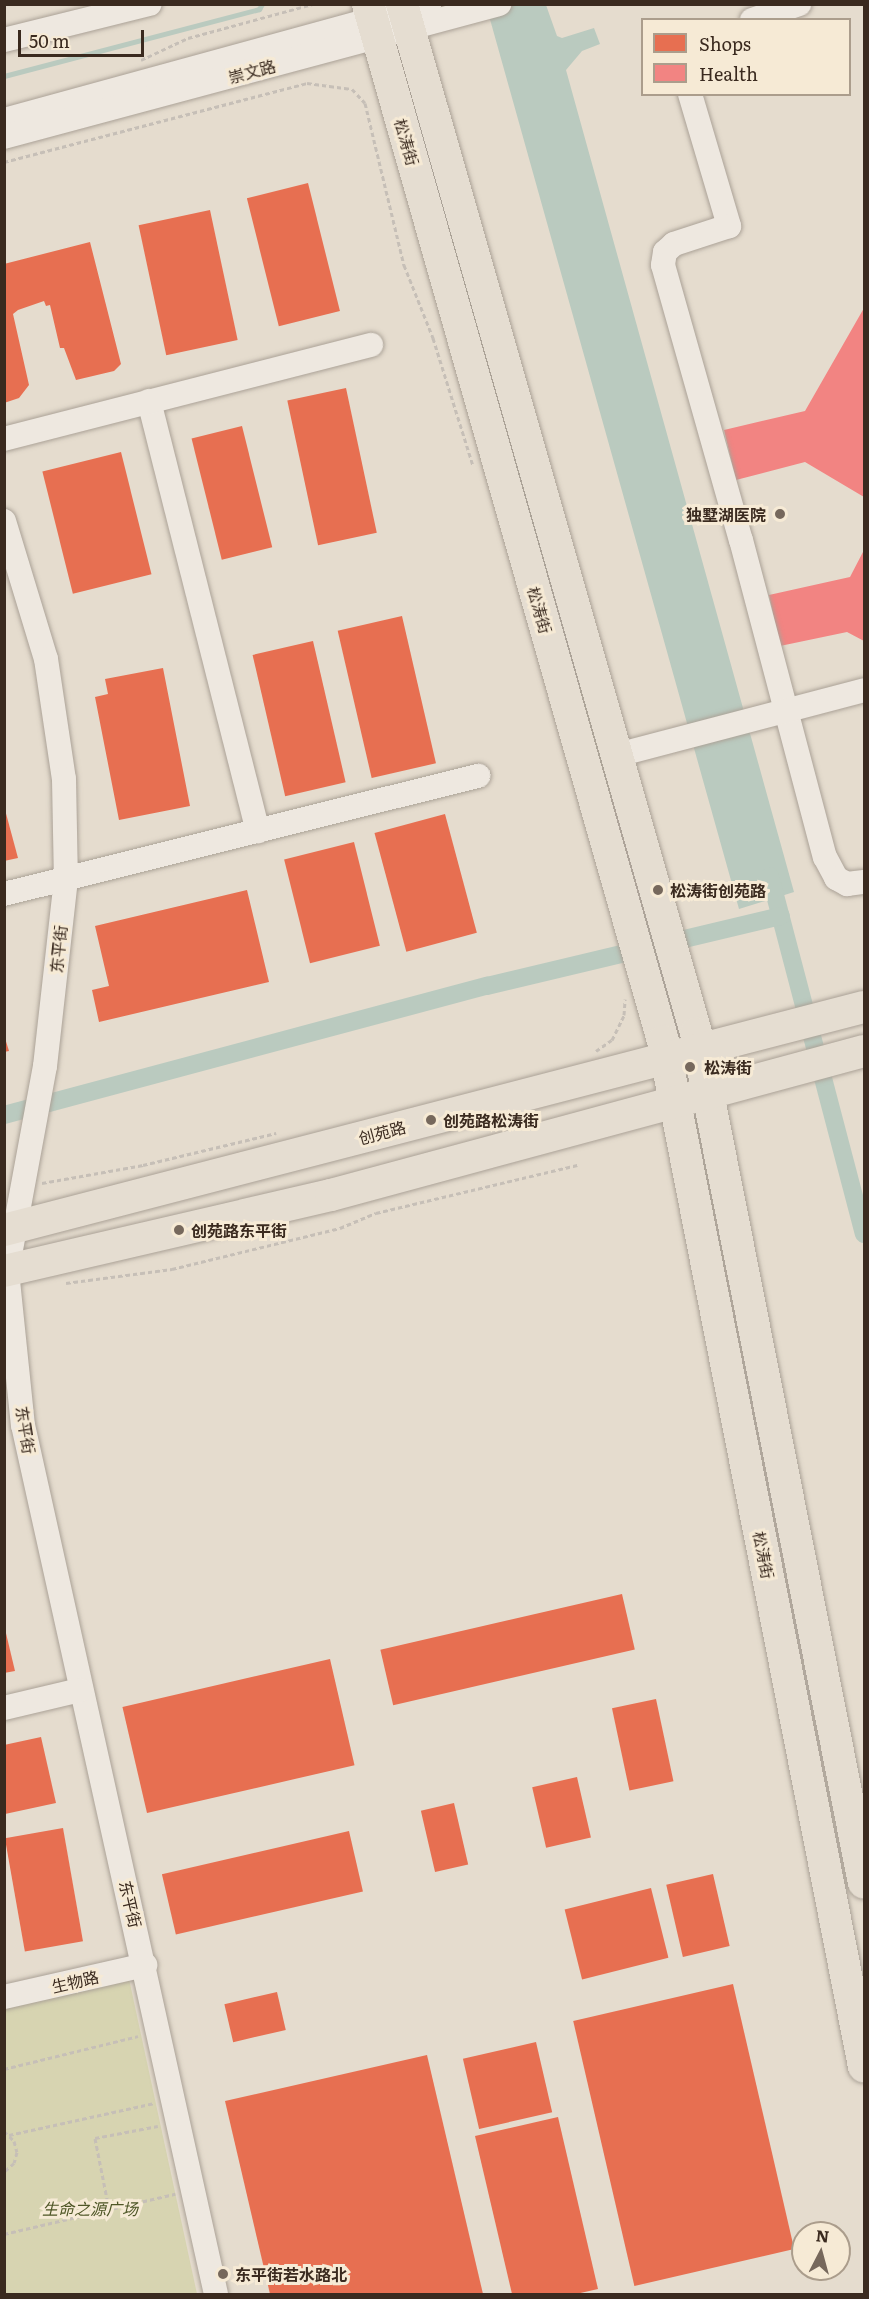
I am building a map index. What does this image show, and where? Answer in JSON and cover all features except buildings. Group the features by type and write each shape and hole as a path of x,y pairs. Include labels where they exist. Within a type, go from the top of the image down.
{"main road":[{"name":"松涛街","path":"411,12 699,1051 864,1883"},
{"name":"松涛街","path":"373,20 632,932 636,992 666,1059 864,2066"},
{"name":"创苑路","path":"10,1229 854,1010"},
{"path":"6,1271 331,1195 860,1052"}],"street":[{"path":"4,40 150,4"},
{"path":"758,18 799,4"},
{"name":"崇文路","path":"4,120 373,20 411,12 490,7"},
{"name":"崇文路","path":"4,137 373,20"},
{"path":"691,96 729,226 674,244 665,252 663,265 830,868 847,884 864,882"},
{"path":"4,439 372,345"},
{"path":"149,401 258,831"},
{"name":"东平街","path":"4,522 46,659 64,779 66,879 45,1066 33,1141 10,1229 6,1271 23,1425 80,1690 145,1965 216,2295"},
{"path":"617,755 864,690"},
{"path":"4,894 479,776"},
{"path":"4,1708 80,1690"},
{"name":"生物路","path":"4,1997 145,1965"}],"path":[{"path":"140,61 188,38 313,4"},
{"path":"4,162 307,83 352,89 365,103 404,265 433,338 475,473"},
{"path":"594,1052 612,1040 636,992"},
{"path":"22,1187 143,1165 279,1132"},
{"path":"64,1283 172,1269 340,1228 376,1213 578,1166"},
{"path":"4,2069 146,2035"},
{"path":"9,2135 160,2102"},
{"path":"109,2210 95,2138 165,2125"},
{"path":"4,2131 9,2135 17,2152 14,2163 4,2172"},
{"path":"4,2234 181,2193"}],"green space":[{"name":"生命之源广场","path":"129,1979 197,2294 5,2294 4,2008"}],"shaded area":[{"path":"486,5 546,5 557,36 562,38 594,28 600,44 582,51 566,70 794,892 739,909"}],"waterway":[{"path":"4,76 259,9 262,4"},
{"path":"770,876 864,1234"},
{"path":"4,1115 487,986 781,916"}],"place":[{"name":"独墅湖医院","path":"780,514"},
{"name":"松涛街创苑路","path":"658,890"},
{"name":"松涛街","path":"690,1067"},
{"name":"创苑路松涛街","path":"431,1120"},
{"name":"创苑路东平街","path":"179,1230"},
{"name":"东平街若水路北","path":"223,2274"}]}
